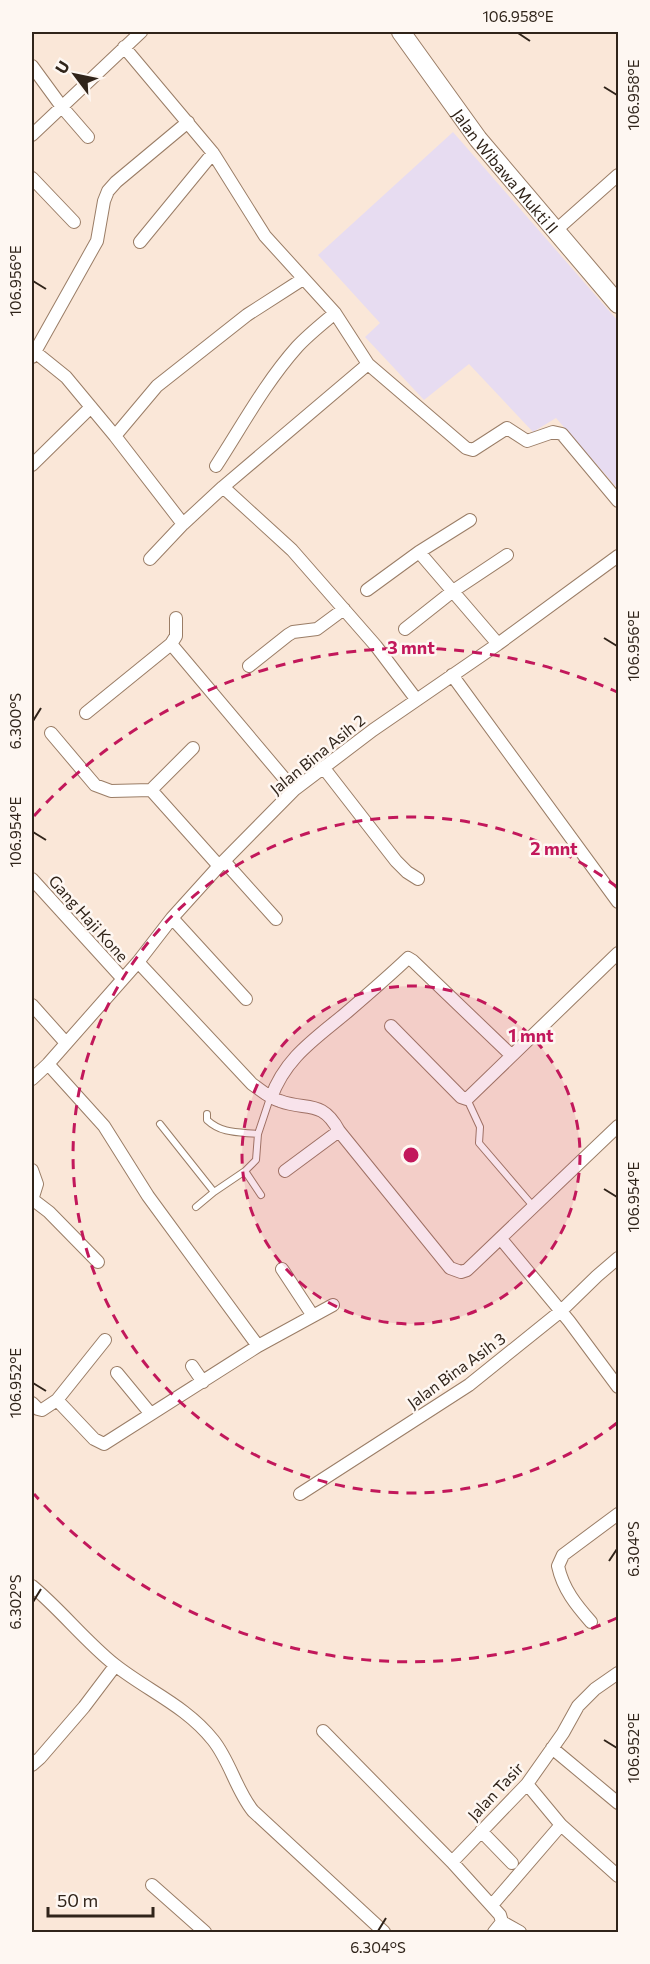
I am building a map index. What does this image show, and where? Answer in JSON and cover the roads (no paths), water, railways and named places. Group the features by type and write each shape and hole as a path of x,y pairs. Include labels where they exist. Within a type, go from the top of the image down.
{"main road":[{"name":"Jalan Wibawa Mukti II","path":"401,32 478,139 618,304"}],"street":[{"path":"32,135 141,32"},
{"path":"124,47 213,153 265,236 335,313 368,364 466,448 473,450 507,428 527,441 553,432 562,434 618,501"},
{"path":"32,66 62,107 88,136"},
{"path":"183,524 66,377 33,354 97,241 108,191 188,122"},
{"path":"140,242 213,153"},
{"path":"555,231 618,176"},
{"path":"32,178 74,222"},
{"path":"115,436 157,386 247,315 303,279"},
{"path":"216,466 283,364 335,313"},
{"path":"150,559 183,524 223,488 368,364"},
{"path":"32,465 91,407"},
{"path":"223,488 292,550 344,609 416,699"},
{"path":"367,590 419,552 470,520"},
{"path":"419,552 498,644"},
{"path":"405,629 453,591 507,555"},
{"name":"Jalan Bina Asih 2","path":"32,1078 48,1064 138,962 172,918 222,863 294,790 416,699 498,644 618,556"},
{"path":"249,666 288,634 317,629 344,609"},
{"path":"86,712 171,644 176,636 176,618"},
{"path":"171,644 294,790"},
{"path":"452,675 618,902"},
{"path":"51,733 95,785 111,791 151,790 193,748"},
{"path":"323,767 396,861 418,879"},
{"path":"151,790 276,919"},
{"name":"Gang Haji Kone","path":"32,879 123,979"},
{"path":"172,918 246,999"},
{"path":"392,1026 460,1097 467,1099 618,953"},
{"path":"271,1098 277,1080 290,1063 408,958 511,1055"},
{"path":"138,962 252,1084 271,1098 311,1106 334,1121 339,1131 450,1268 461,1272 467,1270 501,1239 618,1126"},
{"path":"32,1005 66,1042"},
{"path":"48,1064 104,1126 148,1196 258,1346"},
{"path":"285,1171 339,1131"},
{"path":"32,1170 37,1184 32,1200 49,1212 98,1262"},
{"path":"501,1239 561,1311 618,1387"},
{"name":"Jalan Bina Asih 3","path":"300,1494 453,1397 561,1311 597,1275 618,1258"},
{"path":"282,1269 313,1316"},
{"path":"57,1400 94,1439 104,1444 258,1346 333,1305"},
{"path":"32,1403 42,1410 57,1400 105,1340"},
{"path":"192,1366 203,1382"},
{"path":"117,1372 150,1413"},
{"path":"591,1622 572,1601 564,1586 558,1566 563,1556 618,1514"},
{"path":"32,1586 115,1666 174,1704 197,1723 214,1742 245,1801 253,1811 384,1932"},
{"path":"32,1764 84,1707 115,1666"},
{"name":"Jalan Tasir","path":"452,1862 527,1784 578,1706 595,1689 618,1673"},
{"path":"323,1731 452,1862 492,1905 502,1922 520,1932"},
{"path":"552,1748 618,1803"},
{"path":"527,1784 561,1825 618,1875"},
{"path":"492,1905 561,1825"},
{"path":"481,1831 512,1863"},
{"path":"152,1885 205,1932"},
{"path":"494,1932 502,1922"}],"lane":[{"path":"196,1207 245,1171 256,1160 258,1134 271,1098"},
{"path":"467,1099 480,1127 479,1143 533,1206"},
{"path":"207,1114 207,1120 216,1128 228,1132 258,1134"},
{"path":"160,1124 214,1192"},
{"path":"245,1171 261,1195"}]}
